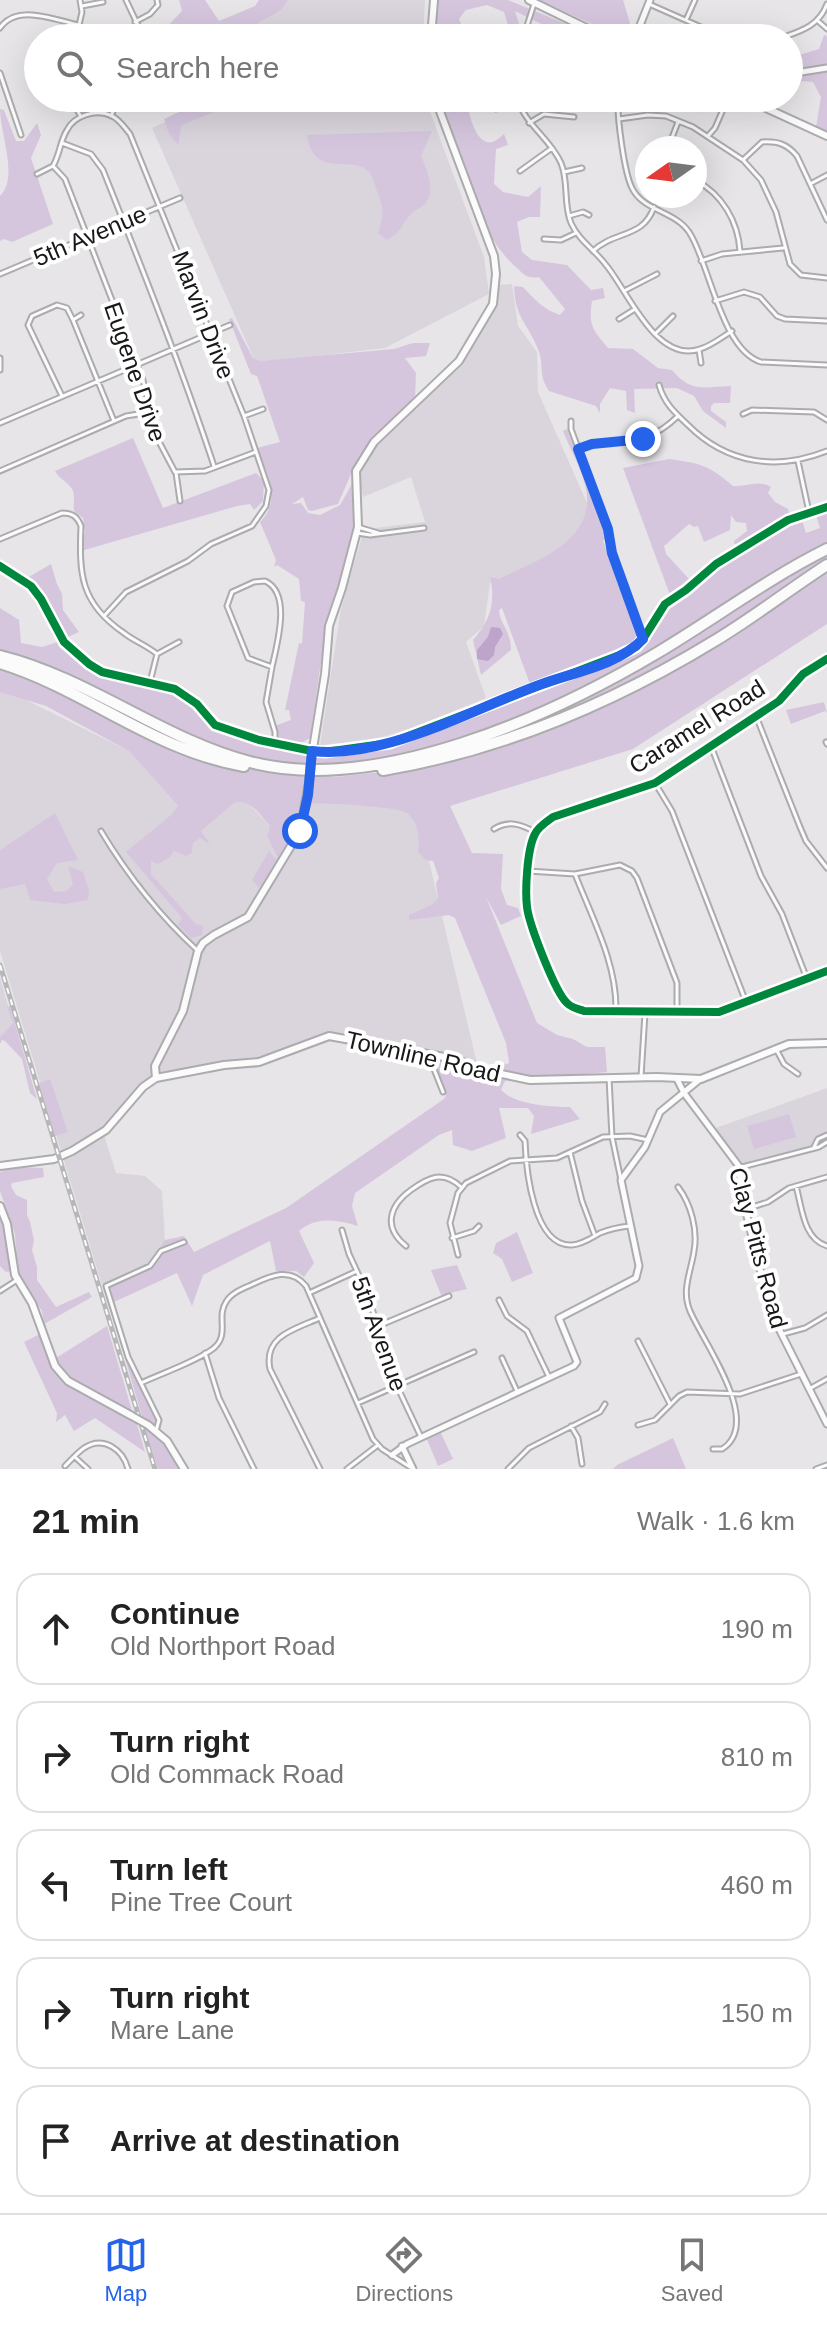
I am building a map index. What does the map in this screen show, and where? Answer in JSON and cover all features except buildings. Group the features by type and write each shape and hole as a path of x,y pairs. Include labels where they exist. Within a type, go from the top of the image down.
{"highway":[{"path":"0,656 52,672 178,735 232,757 272,767 297,769 334,770 367,766 460,743 554,707 621,674 761,586 827,549"},
{"path":"0,663 55,685 168,744 224,763 302,774 379,771 445,758 509,739 596,705 718,639 827,565"}],"main road":[{"path":"432,24 434,0"},
{"path":"532,1 579,24"},
{"path":"143,1087 183,1011 198,951 214,935 248,917 300,831 325,674 329,626 358,530 356,471 376,440 459,361 493,304 494,256 440,112"},
{"path":"775,112 827,136"},
{"name":"Townline Road","path":"0,1166 54,1159 72,1151 106,1130 143,1087 156,1078 224,1065 259,1062 329,1036 455,1059 522,1079 701,1079 789,1044 827,1043"},
{"path":"155,1066 156,1078"},
{"path":"0,1206 7,1224 17,1280 32,1303 55,1366 68,1381 156,1431 167,1441 184,1469"}],"street":[{"path":"79,24 80,0"},
{"path":"126,0 135,22 150,14 158,5 157,0"},
{"path":"686,20 695,0"},
{"path":"526,24 532,1"},
{"path":"82,6 103,2"},
{"path":"640,24 649,2 695,24"},
{"path":"803,30 818,21 827,4"},
{"path":"0,28 8,18 18,14 73,24"},
{"path":"818,21 827,29"},
{"path":"803,72 827,68"},
{"path":"0,73 21,135"},
{"path":"79,112 81,116"},
{"path":"37,174 53,166 69,126 81,116 111,116 113,112"},
{"path":"523,112 552,148 564,172 569,216 576,233 606,265 655,334 675,347 699,350 732,331"},
{"path":"619,112 630,186 635,194"},
{"path":"708,136 721,112"},
{"path":"529,123 544,114 574,117"},
{"path":"619,119 657,115 678,121 708,136 743,160 761,180 776,212 790,264 801,275 827,278"},
{"name":"Marvin Drive","path":"104,616 126,592 188,561 211,544 252,526 268,500 268,483 244,416 161,206 135,143 124,126 111,116"},
{"path":"672,136 678,121"},
{"path":"743,160 761,140 790,148 827,220"},
{"path":"62,143 83,150 98,161 174,348 214,467"},
{"path":"520,171 552,148"},
{"name":"Eugene Drive","path":"53,166 65,179 136,363 161,448 175,472 196,473 257,452"},
{"path":"564,172 582,168"},
{"path":"810,184 827,175"},
{"path":"707,189 721,200 737,230 740,251"},
{"name":"5th Avenue","path":"0,274 180,198"},
{"path":"593,251 607,239 643,227 651,218 654,208"},
{"path":"656,208 683,224 690,232 715,301 741,348 752,359 769,363 827,365"},
{"path":"569,216 583,212 589,215"},
{"path":"544,239 561,240 576,233"},
{"path":"701,261 740,251 785,248"},
{"path":"624,291 657,274"},
{"path":"715,301 736,293 752,294 760,297 777,316 785,319 827,321"},
{"path":"62,396 28,325 32,316 57,305 67,308 73,320 114,421"},
{"path":"619,319 635,309"},
{"path":"73,320 81,315"},
{"path":"655,334 673,316"},
{"path":"0,423 230,325"},
{"path":"699,350 701,363"},
{"path":"0,358 0,370"},
{"path":"659,385 668,405 678,416 723,452 765,462 798,460 827,451"},
{"path":"244,416 263,409"},
{"path":"743,414 752,410 814,412 827,420"},
{"path":"0,471 114,421 151,412"},
{"path":"578,449 592,444 651,437 678,416"},
{"path":"571,421 571,429 608,529 612,553 643,639"},
{"path":"798,460 809,512"},
{"path":"175,472 180,501"},
{"path":"0,566 31,586 64,642 74,653 102,672 150,682 181,693 197,704 215,725 275,743 325,752 390,743 542,684 587,670 636,647 665,604 716,564 772,529 827,507"},
{"path":"0,539 62,513 70,513 81,526 80,571 93,602 125,634 157,654"},
{"path":"358,530 370,535 424,528"},
{"path":"272,667 248,658 227,606 232,592 260,581 275,587 280,599 278,641 266,702 275,743"},
{"path":"150,682 157,654 179,642"},
{"name":"Caramel Road","path":"535,832 553,817 655,783 787,695 803,674 827,659"},
{"path":"756,716 806,841 827,868"},
{"path":"711,746 761,876 782,914 807,979"},
{"path":"655,783 672,811 746,1002"},
{"path":"494,829 506,823 535,832 528,871 529,917 559,992 573,1008 719,1012 827,971"},
{"path":"101,831 125,872 172,928 198,951"},
{"path":"528,871 575,874 620,865 632,871 675,976 677,1012"},
{"path":"575,874 612,971 616,1011"},
{"path":"641,1077 645,1012"},
{"path":"776,1049 784,1064 798,1074"},
{"path":"428,1054 443,1092"},
{"path":"392,1455 402,1446 577,1362 559,1321 562,1315 636,1278 639,1266 612,1137 609,1078"},
{"name":"Clay Pitts Road","path":"677,1079 684,1093 733,1156 771,1313 827,1424"},
{"path":"621,1180 648,1140 660,1112 701,1079"},
{"path":"520,1135 525,1141 530,1193 549,1235 568,1245 630,1226"},
{"path":"814,1147 818,1139 827,1135"},
{"path":"458,1255 452,1238 451,1216 461,1187 505,1163 551,1159 595,1140 630,1136 648,1140"},
{"path":"738,1168 827,1142"},
{"path":"570,1152 582,1201 595,1236"},
{"path":"406,1246 395,1232 388,1210 428,1178 446,1177 461,1187"},
{"path":"745,1209 768,1202 796,1186 827,1177"},
{"path":"796,1186 810,1235 819,1244 827,1246"},
{"path":"678,1187 690,1211 695,1232 686,1287 687,1305 732,1395 737,1413 735,1431 727,1446 713,1449"},
{"path":"452,1238 474,1231 479,1226"},
{"name":"5th Avenue","path":"342,1230 367,1293 397,1386 421,1437"},
{"path":"156,1431 159,1420 128,1357 106,1286 150,1266 161,1251 184,1242"},
{"path":"309,1293 357,1271"},
{"path":"141,1383 216,1346 221,1338 226,1301 241,1289 280,1273 296,1276 309,1293 378,1445 413,1469"},
{"path":"0,1291 17,1280"},
{"path":"376,1327 449,1296"},
{"path":"499,1300 507,1316 527,1331 549,1377"},
{"path":"781,1335 805,1328 827,1315"},
{"path":"320,1318 277,1338 268,1357 270,1369 320,1469"},
{"path":"638,1341 670,1404"},
{"path":"358,1403 474,1352"},
{"path":"205,1353 219,1398 254,1469"},
{"path":"502,1358 518,1392"},
{"path":"638,1425 655,1420 687,1392 748,1393 801,1374"},
{"path":"809,1389 827,1379"},
{"path":"508,1469 529,1448 600,1412 605,1404"},
{"path":"571,1426 580,1447 582,1464"},
{"path":"65,1466 85,1447 109,1445 123,1455 128,1469"},
{"path":"347,1469 378,1445"},
{"path":"402,1446 413,1469"},
{"path":"75,1457 88,1469"},
{"path":"816,1469 827,1465"}],"shaded area":[{"path":"179,0 205,0 219,21 255,6 259,0 288,0 281,10 258,24 170,24 182,11"},
{"path":"283,0 425,0 424,24 245,24 242,17"},
{"path":"437,0 508,0 566,24 542,24 515,11 519,24 508,24 504,12 487,5 466,10 459,19 461,24 434,24"},
{"path":"539,0 623,0 630,24 592,24"},
{"path":"824,35 827,36 827,68 803,72 803,54 819,49"},
{"path":"827,71 827,132 816,127 821,97 813,82 803,81 803,74"},
{"path":"0,109 4,110 16,141 24,141 37,123 41,135 31,158 53,224 12,242 0,241 0,196 8,178 8,167"},
{"path":"179,112 214,112 182,125 178,145 169,134 164,119"},
{"path":"186,112 430,112 484,257 489,294 385,348 282,360 254,359 152,128"},
{"path":"443,112 470,112 473,126 486,142 504,134 508,145 496,149 494,184 503,192 528,197 541,186 540,217 517,222 522,252 532,260 567,265 591,290 603,288 605,298 592,301 591,322 608,348 633,349 658,368 672,370 692,385 731,386 730,403 714,403 711,406 711,411 726,422 726,428 703,411 694,396 677,388 634,389 635,413 627,410 626,391 610,388 600,404 600,413 596,406 549,391 543,379 538,349 517,306 514,286 523,287 554,313 560,315 565,309 539,277 524,274 496,245"},
{"path":"432,131 421,156 430,180 428,199 387,240 378,233 382,208 370,173 354,165 335,164 317,158 307,135"},
{"path":"512,284 518,326 537,352 538,392 602,537 490,583 484,626 466,642 486,698 412,728 372,740 320,745 341,609 365,526 374,528 425,522 411,477 363,497 359,478 381,439 460,363 491,313 499,285"},
{"path":"232,318 253,358 260,361 430,343 426,356 405,358 416,373 415,398 370,441 353,469 338,504 312,511 308,510 303,497 292,504 301,503 308,513 320,515 340,505 352,484 358,519 326,627 310,738 299,744 276,741 277,725 291,720 289,710 285,710 299,643 302,644 305,602 301,601 299,579 277,565 274,567 276,560 260,522 267,514 271,496 268,476 257,448 280,442 257,376 251,374 229,319"},
{"path":"567,429 609,537 603,541 640,635 605,659 530,684 502,608 500,615 511,650 481,675 473,640 484,626 490,611 490,577 499,579 545,556 573,536 582,522 587,507 586,489 563,431"},
{"path":"133,438 163,508 256,473 264,481 263,501 254,510 250,504 237,506 81,551 85,532 83,518 74,511 72,488 55,471"},
{"path":"669,459 703,466 733,486 757,483 771,487 768,493 775,502 788,509 790,516 734,544 747,531 746,523 736,522 731,515 730,530 704,542 698,526 689,524 664,546 666,554 689,579 670,595 623,468"},
{"path":"827,508 827,546 597,685 486,733 389,761 313,768 314,754 395,744 625,654 644,639 666,607 715,566 801,517 806,533 820,528 815,512"},
{"path":"827,551 827,563 725,633 567,716 412,763 376,769 529,721"},
{"path":"51,564 62,594 63,610 79,632 68,637 64,635 43,595 27,578"},
{"path":"827,568 827,624 633,749 450,806 472,853 503,854 501,889 507,905 518,908 521,916 501,925 486,897 537,1023 587,1047 605,1047 607,1072 505,1081 501,1090 524,1102 570,1107 580,1119 531,1134 534,1116 528,1108 499,1108 506,1138 472,1151 453,1145 452,1130 439,1135 355,1193 352,1206 358,1226 320,1221 299,1231 314,1263 304,1277 296,1271 276,1271 270,1241 203,1275 192,1306 177,1273 114,1302 107,1283 148,1265 165,1240 184,1236 194,1252 286,1208 444,1099 446,1096 434,1059 448,1060 479,1072 509,1062 506,1043 455,918 449,915 409,920 409,915 431,905 438,898 436,883 439,878 433,861 426,860 418,852 416,825 410,815 388,808 310,804 313,776 336,777 391,771 596,707"},
{"path":"0,608 19,620 21,643 42,647 61,641 100,670 178,694 228,735 261,745 307,752 307,768 233,755 0,654"},
{"path":"491,627 500,628 503,634 494,655 488,661 477,659 477,650 488,637"},
{"path":"0,665 235,767 306,777 304,810 279,860 267,836 270,826 254,808 240,802 234,803 201,831 210,844 200,838 193,843 192,853 186,856 174,851 158,864 151,861 151,874 196,924 203,926 202,935 191,938 178,925 182,918 126,852 178,806 129,751 46,706 0,692"},
{"path":"0,687 129,751 200,831 234,802 249,804 270,826 267,836 284,867 306,831 311,800 412,789 479,1072 448,1060 331,1041 257,1068 218,1070 153,1082 104,1135 116,1173 145,1176 162,1191 165,1240 149,1265 102,1285 0,951"},
{"path":"824,702 827,713 825,711 791,724 786,710"},
{"path":"55,813 78,860 57,863 47,879 54,892 67,891 73,884 68,866 83,872 89,890 88,900 65,904 30,900 25,884 0,889 0,850"},
{"path":"269,851 278,862 259,888 252,880"},
{"path":"0,977 13,1023 0,1037"},
{"path":"10,1006 37,1099 30,1093 22,1059 5,1041 2,1040 0,1044 0,1037 13,1023 7,1007"},
{"path":"50,1079 68,1132 55,1136 39,1083"},
{"path":"827,1088 827,1146 743,1169 716,1128"},
{"path":"789,1114 796,1137 754,1149 747,1126"},
{"path":"17,1167 43,1168 44,1177 12,1183 11,1186 16,1195 27,1200 37,1280 56,1307 89,1292 92,1297 44,1324 42,1311 18,1276 15,1234 0,1191 0,1172"},
{"path":"0,1213 11,1271 6,1272 0,1266"},
{"path":"517,1232 533,1273 512,1282 502,1259 493,1253 496,1243"},
{"path":"457,1265 467,1289 441,1295 431,1270"},
{"path":"107,1326 133,1414 79,1385 56,1358"},
{"path":"40,1334 67,1384 137,1424 145,1452 95,1418 74,1431 65,1415 56,1422 57,1413 24,1342"},
{"path":"125,1358 161,1428 158,1430 143,1420"},
{"path":"144,1427 163,1440 179,1469 158,1469"},
{"path":"440,1431 453,1459 438,1466 426,1437"},
{"path":"673,1438 686,1469 613,1469 617,1465"}],"railway":[{"path":"0,965 155,1469"}],"cycle path":[{"path":"0,566 31,586 64,642 102,672 175,689 197,704 215,725 259,740 325,752 390,743 636,647 665,604 716,564 788,520 827,507"},
{"path":"827,659 803,674 779,701 655,783 553,817 545,823 536,831 532,841 526,891 532,928 556,986 567,1003 584,1011 719,1012 827,971"}],"route":[{"path":"300,831 306,811 312,751 390,743 542,684 587,670 636,647 643,639 612,553 611,537 578,449 592,444 643,439"}]}
